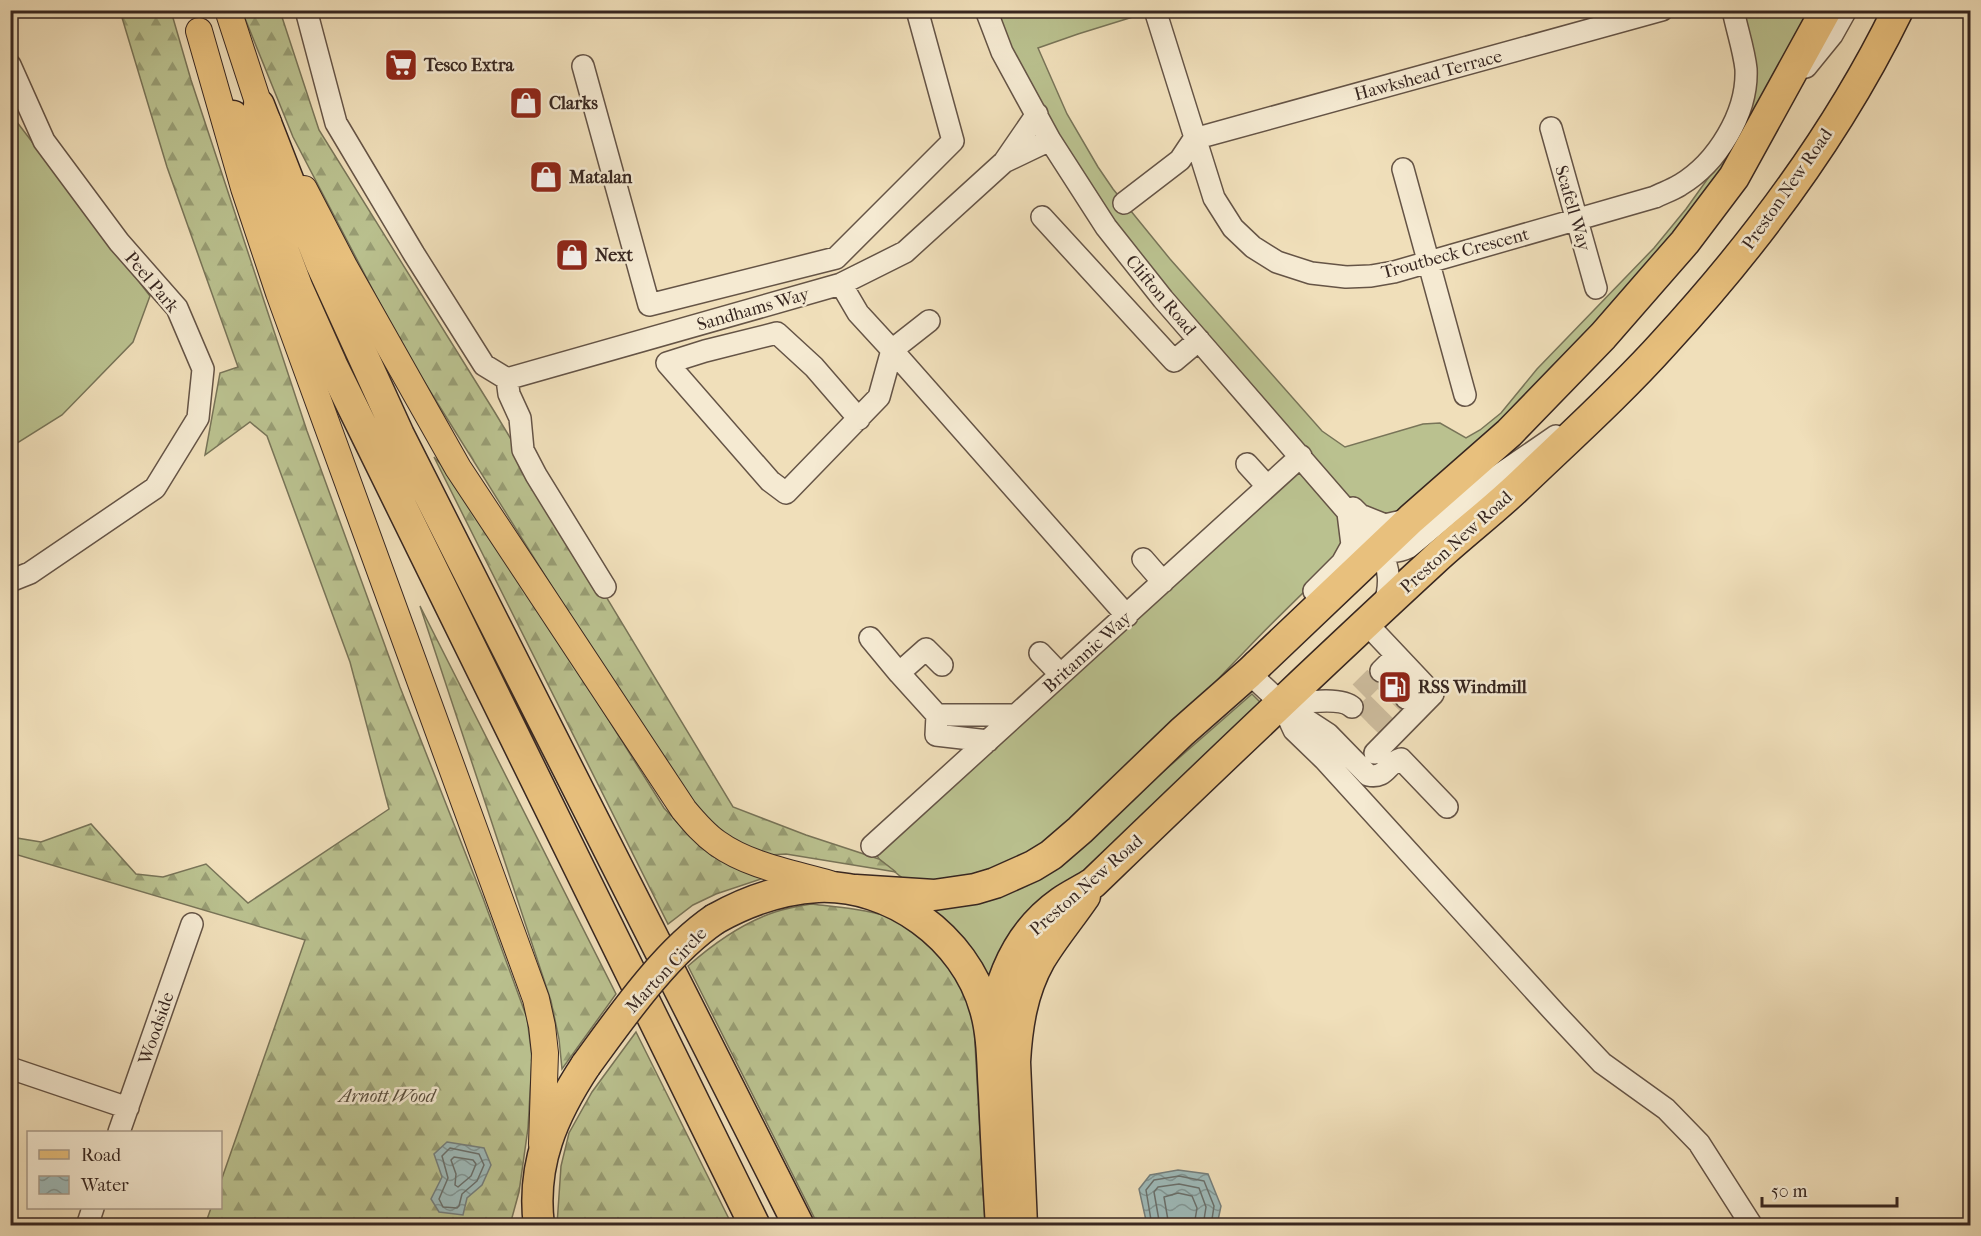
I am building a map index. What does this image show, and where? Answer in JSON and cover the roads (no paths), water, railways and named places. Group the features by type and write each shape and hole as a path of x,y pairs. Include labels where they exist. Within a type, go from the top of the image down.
{"highway":[{"path":"849,889 909,895 956,893 995,883 1033,866 1051,855 1080,830 1410,519 1509,433 1603,336 1685,242 1734,177 1826,10"},
{"name":"Preston New Road","path":"991,1041 998,993 1011,960 1020,945 1043,918 1060,903 1093,883 1434,560 1520,485 1662,346 1758,233 1822,144 1898,10"},
{"path":"246,110 298,290 332,365 755,1226"},
{"path":"246,110 321,264 399,435 799,1226"},
{"path":"1023,1226 1015,1062 1016,1036 1021,1009 1028,984 1040,961 1093,883"},
{"name":"Marton Circle","path":"534,1218 540,1165 551,1129 586,1065 633,1002 693,936 715,919 748,902 775,893 808,888 849,889 907,910 942,936 957,953 979,991 989,1024 991,1041 1000,1226"}],"main road":[{"path":"228,10 246,110"},
{"path":"196,21 246,110 345,268 458,468 684,810 716,843 746,859 849,889"},
{"path":"196,21 244,188 279,293 536,999 545,1053 540,1165"}],"street":[{"path":"306,10 336,123 414,254 484,365 507,380 509,394 520,418 523,450 605,587"},
{"path":"583,66 649,305 836,258 953,141 917,10"},
{"name":"Clifton Road","path":"986,10 1002,52 1050,140 1106,227 1163,299 1380,549"},
{"name":"Troutbeck Crescent","path":"1155,10 1214,198 1233,228 1253,247 1277,262 1311,273 1346,277 1394,272 1655,197 1681,184 1702,167 1720,146 1739,112 1745,89 1746,68 1733,10"},
{"name":"Hawkshead Terrace","path":"1194,139 1662,10"},
{"path":"1775,104 1832,35 1846,10"},
{"name":"Peel Park","path":"10,65 44,141 118,242 177,308 203,369 198,418 155,488 30,573 10,581"},
{"name":"Sandhams Way","path":"507,380 842,284 905,252 1004,162 1037,114"},
{"name":"Scafell Way","path":"1551,128 1596,288"},
{"path":"1124,203 1180,160 1194,139"},
{"name":"Sandhams Way","path":"1004,162 1050,140"},
{"path":"1403,169 1465,395"},
{"path":"1042,217 1174,361 1199,340"},
{"path":"842,284 858,313 1127,616"},
{"path":"860,419 814,367 777,333 667,363 770,480 786,493 860,419 879,397 892,350 929,321"},
{"path":"1380,549 1387,552 1399,552 1409,547 1493,478 1604,403"},
{"path":"1303,459 1321,469 1360,515 1385,525 1410,519"},
{"name":"Britannic Way","path":"872,846 1267,486 1303,459"},
{"path":"1246,464 1267,486"},
{"path":"1348,513 1352,545 1342,563 1264,642 1249,673 1282,704 1328,734 1368,775 1380,776 1396,760 1401,759 1447,807"},
{"path":"1380,549 1390,575 1389,591 1375,615 1409,669 1433,694 1380,743"},
{"path":"1143,559 1163,582"},
{"path":"870,638 937,725 988,741"},
{"path":"899,673 926,649 942,665"},
{"path":"1040,653 1060,674"},
{"path":"1394,685 1409,669"},
{"path":"1282,704 1353,701"},
{"path":"1282,704 1294,730 1324,759 1602,1063 1666,1109 1700,1143 1752,1226"},
{"path":"937,725 1016,715"},
{"name":"Woodside","path":"119,1131 192,924"},
{"path":"10,1068 128,1108"},
{"path":"87,1226 93,1209"}],"water":[{"path":"447,1142 484,1148 491,1165 482,1185 467,1198 463,1215 439,1212 431,1199 442,1177 434,1154"},
{"path":"1178,1170 1208,1174 1221,1206 1217,1225 1147,1225 1139,1189 1150,1175"}],"tunnel":[{"path":"1360,692 1381,671"},
{"path":"1362,717 1394,685"},
{"path":"1375,730 1406,698"}],"place":[{"name":"Tesco Extra","path":"401,65"},
{"name":"Clarks","path":"526,103"},
{"name":"Matalan","path":"546,177"},
{"name":"Next","path":"572,255"},
{"name":"RSS Windmill","path":"1395,687"}],"park label":[{"name":"Arnott Wood","path":"387,1096"}]}
